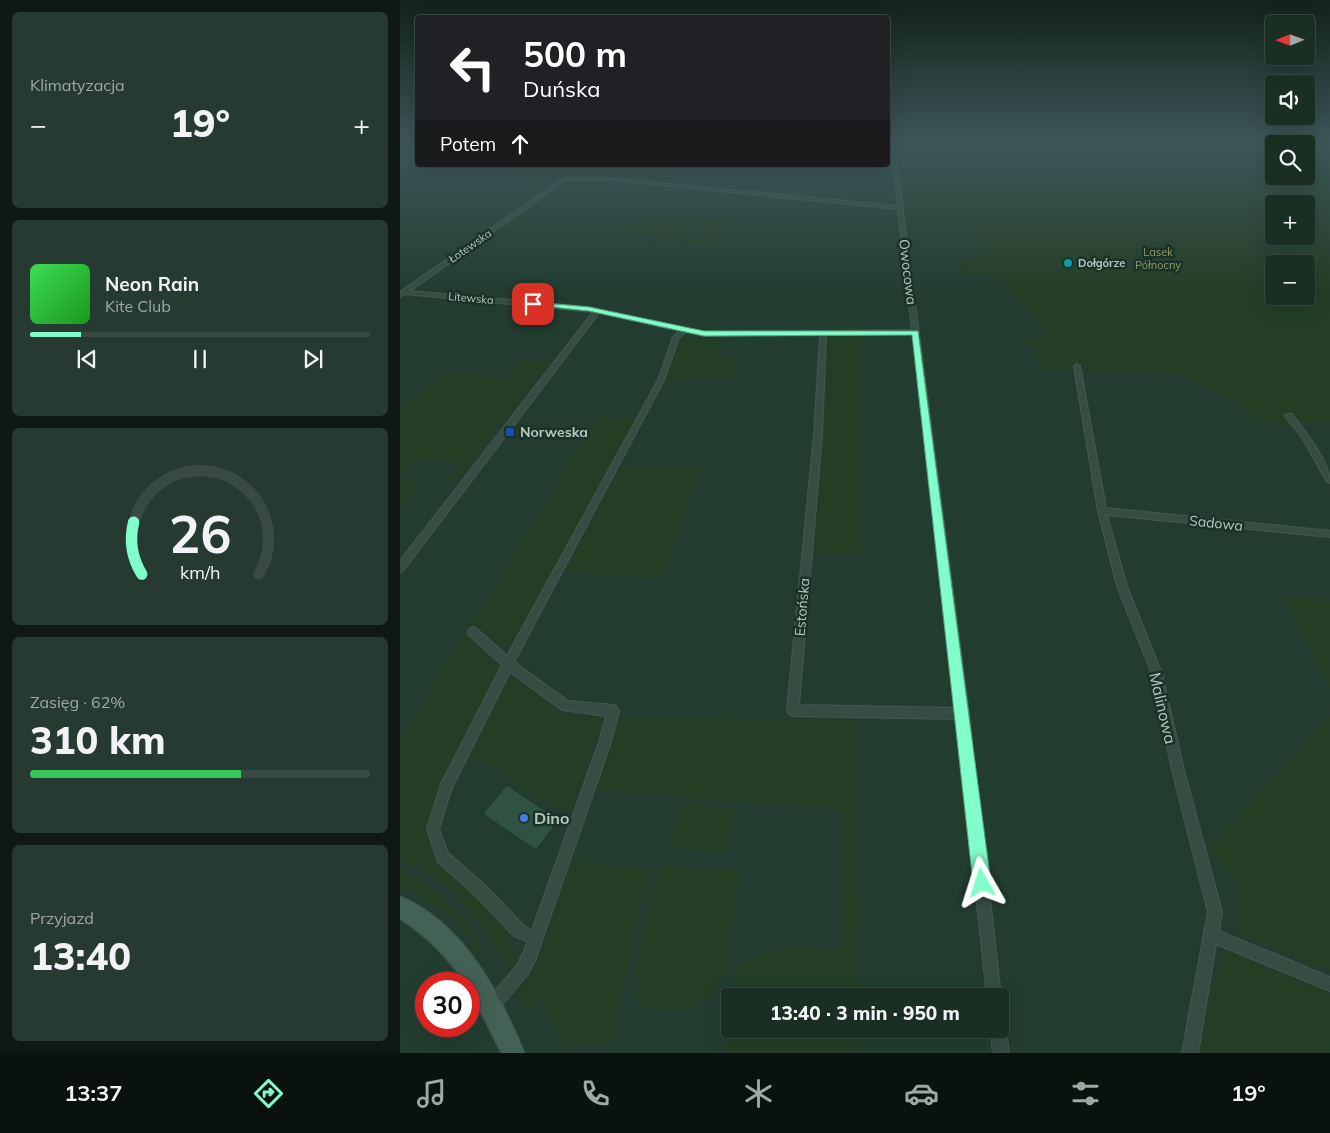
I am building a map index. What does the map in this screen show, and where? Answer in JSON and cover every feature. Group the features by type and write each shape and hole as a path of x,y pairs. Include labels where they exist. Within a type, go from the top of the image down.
{"main road":[{"path":"400,907 434,929 452,946 468,966 491,1007 513,1053"}],"street":[{"name":"Łotewska","path":"402,294 546,192"},
{"name":"Łotewska","path":"740,192 900,208"},
{"name":"Owocowa","path":"899,192 963,714 993,988"},
{"name":"Litewska","path":"402,294 589,309 684,331 709,334 916,332"},
{"path":"400,568 597,312"},
{"path":"536,939 518,930 481,890 443,857 433,829 445,788 508,664 661,380 676,337 684,331"},
{"name":"Estońska","path":"823,334 818,435 792,710 963,714"},
{"name":"Malinowa","path":"1078,366 1102,511 1122,586 1157,674 1178,770 1215,912 1190,1053"},
{"path":"1289,416 1306,438 1330,480"},
{"name":"Sadowa","path":"1102,511 1330,534"},
{"path":"473,632 508,664 566,706 613,711 605,742 536,939 523,969 491,1007"},
{"path":"1212,935 1330,984"},
{"path":"999,1038 1001,1053"}],"green space":[{"name":"Lasek Północny","path":"900,192 1330,192 1330,424 1272,425 1183,374 1041,369 1029,339 1045,338 1035,314 994,276 962,274 957,260 987,256 975,238 967,238 963,224 903,224"},
{"path":"670,218 696,219 669,237 684,230 700,218 700,226 682,242 654,241 661,238 652,241 655,236 612,230 638,223 666,223"},
{"path":"703,219 730,220 716,243 686,243 703,229"},
{"path":"833,336 862,336 861,554 814,553 828,338"},
{"path":"681,337 723,337 716,357 737,358 729,380 663,380"},
{"path":"524,359 550,362 535,379 507,376"},
{"path":"445,371 535,381 454,482 447,481 462,463 416,460 400,475 400,412"},
{"path":"599,416 635,418 517,639 511,645 502,646 472,623"},
{"path":"621,465 700,467 662,578 565,573"},
{"path":"400,478 421,482 400,507"},
{"path":"1282,596 1330,599 1330,688"},
{"path":"466,633 500,668 439,788 426,830 432,853 437,862 502,919 510,935 507,939 515,959 511,973 477,921 452,892 438,880 400,860 400,737"},
{"path":"509,674 565,714 605,717 570,816 469,753"},
{"path":"1330,714 1330,971 1251,939 1238,925 1235,882 1232,874 1218,859 1206,852"},
{"path":"615,717 860,720 859,988 734,988 737,964 774,953 785,945 840,948 844,810 591,790"},
{"path":"681,804 734,808 728,852 669,847"},
{"path":"571,861 649,869 611,1042 564,1047 540,997 525,1012 516,991 529,972 532,979"},
{"path":"660,865 736,870 739,880 724,977 711,998 689,1010 670,1011 638,1005 632,982"},
{"path":"400,870 419,880 449,903 461,916 502,980 492,970 462,930 444,912 424,898 400,889"},
{"path":"1224,950 1330,993 1330,1053 1199,1053 1210,996"},
{"path":"728,1038 859,1038 859,1053 726,1053"}],"building":[{"name":"Dino","path":"507,785 559,820 536,850 483,814"}],"place":[{"name":"Dołgórze","path":"1068,263"},
{"name":"Norweska","path":"510,432"},
{"name":"Dino","path":"524,818"}],"route":[{"path":"533,304 589,309 704,334 916,332 954,634 982,883"}]}
